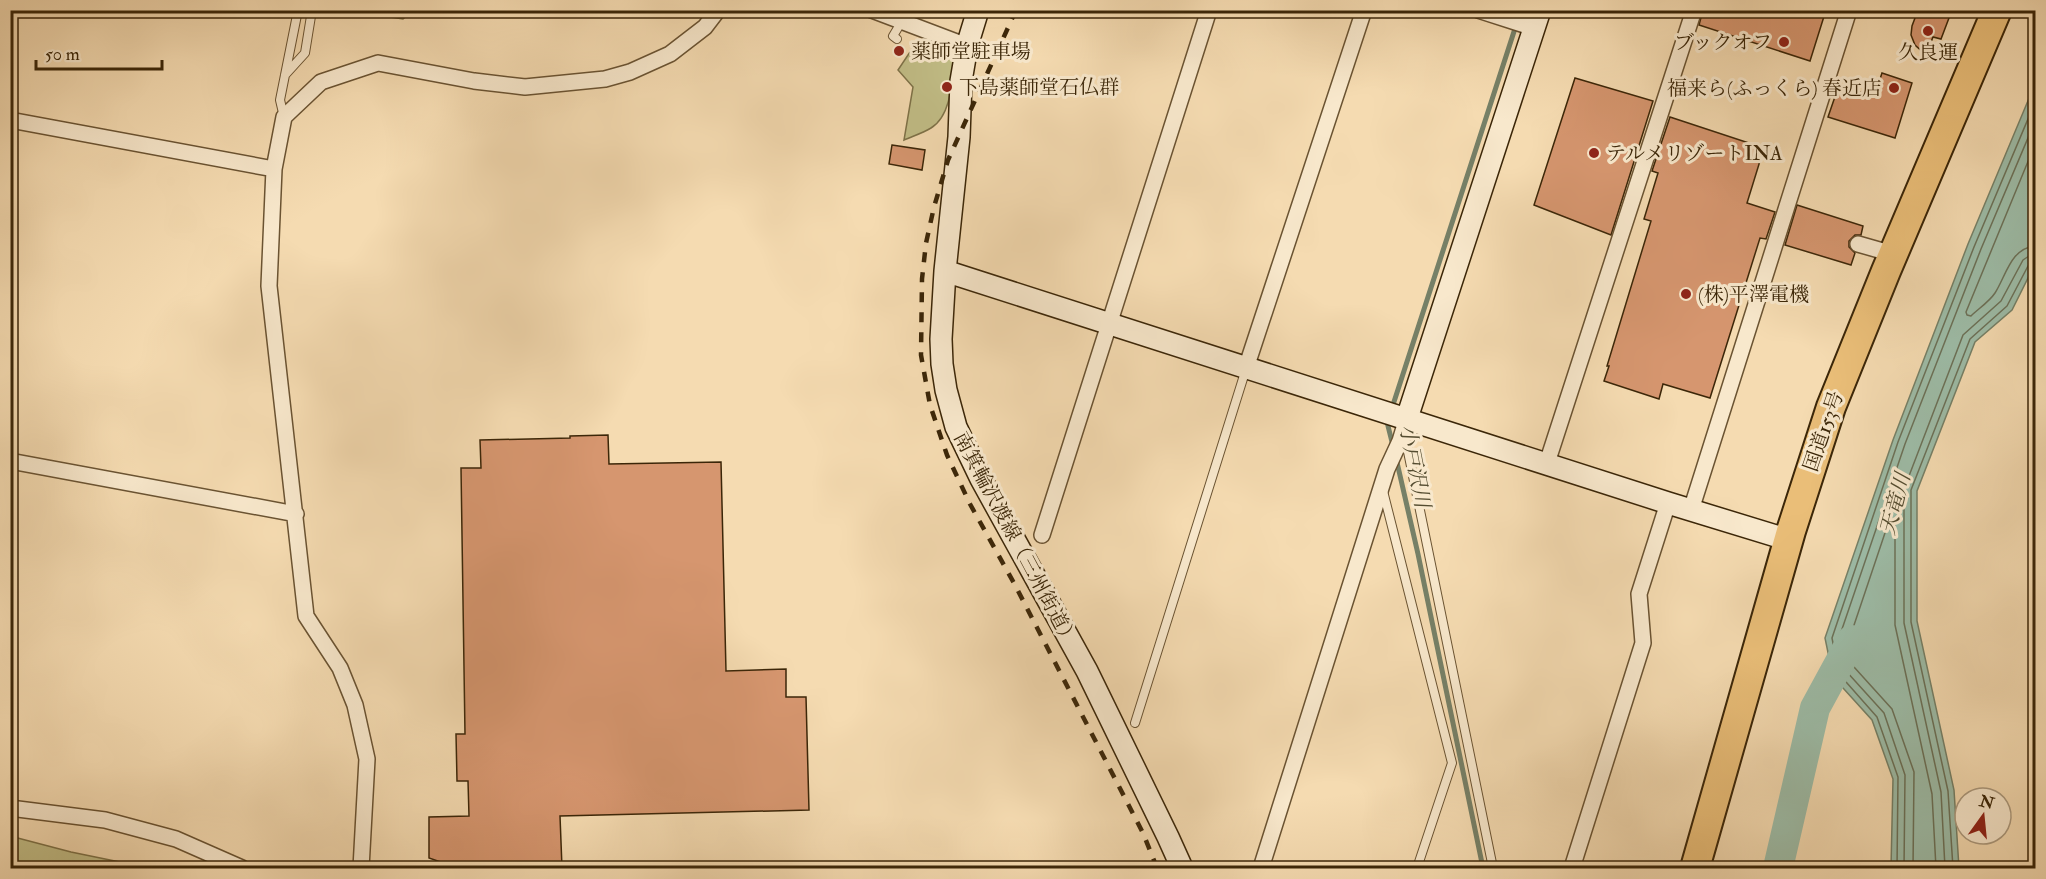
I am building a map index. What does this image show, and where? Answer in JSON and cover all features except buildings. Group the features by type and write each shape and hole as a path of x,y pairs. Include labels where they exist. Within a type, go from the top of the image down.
{"highway":[{"name":"国道153号","path":"1695,868 1809,472 1831,407 1893,254 1997,10"}],"street":[{"path":"361,868 367,759 355,705 340,668 306,616 269,286 274,170 284,117 321,82 378,63 474,81 525,87 605,79 630,72 670,54 705,27 718,10"},
{"path":"872,10 967,46"},
{"name":"南箕輪沢渡線（三州街道）","path":"978,10 967,46 961,81 959,138 945,271 941,339 942,364 956,427 981,479 1087,671 1182,868"},
{"path":"1042,535 1209,10"},
{"path":"1246,368 1364,10"},
{"path":"1261,868 1382,486 1534,22 1506,19 1478,10"},
{"path":"1547,463 1694,10"},
{"path":"1691,510 1839,51 1849,10"},
{"path":"10,120 274,170"},
{"path":"1858,244 1893,254"},
{"path":"945,271 1380,409 1403,426 1586,473 1668,503 1789,540"},
{"path":"10,461 296,514"},
{"path":"1572,868 1643,643 1639,594 1668,503"},
{"path":"10,808 105,820 177,839 242,868"}],"lane":[{"path":"284,117 280,100 298,10"},
{"path":"285,76 305,53 312,10"},
{"path":"897,39 893,36 902,21"},
{"path":"1135,723 1246,368"},
{"path":"1403,426 1493,868"},
{"path":"1382,486 1452,763 1417,868"}],"shaded area":[{"path":"365,10 410,11 410,13 403,19 364,13"},
{"path":"918,40 954,61 951,88 947,107 938,123 904,140 913,87 898,70"},
{"path":"10,836 71,852 149,868 11,868"}],"water":[{"path":"2035,84 2035,264 2012,310 1975,342 1917,491 1917,621 1953,786 1953,846 1958,846 1959,868 1891,868 1893,779 1872,720 1833,677 1825,638 1893,440 1968,244"}],"waterway":[{"name":"小戸沢川","path":"1392,408 1521,10"},
{"name":"小戸沢川","path":"1389,417 1387,422 1393,446"},
{"name":"小戸沢川","path":"1396,458 1483,868"},
{"name":"天竜川","path":"1778,868 1815,708 1852,640"}],"railway":[{"path":"1016,10 948,160 934,207 926,243 922,279 921,355 930,405 947,455 970,504 1015,585 1143,833 1157,868"}],"place":[{"name":"久良運","path":"1928,31"},
{"name":"ブックオフ","path":"1784,42"},
{"name":"薬師堂駐車場","path":"899,51"},
{"name":"下島薬師堂石仏群","path":"947,87"},
{"name":"福来ら(ふっくら) 春近店","path":"1894,88"},
{"name":"テルメリゾートINA","path":"1594,153"},
{"name":"(株)平澤電機","path":"1686,294"}]}
